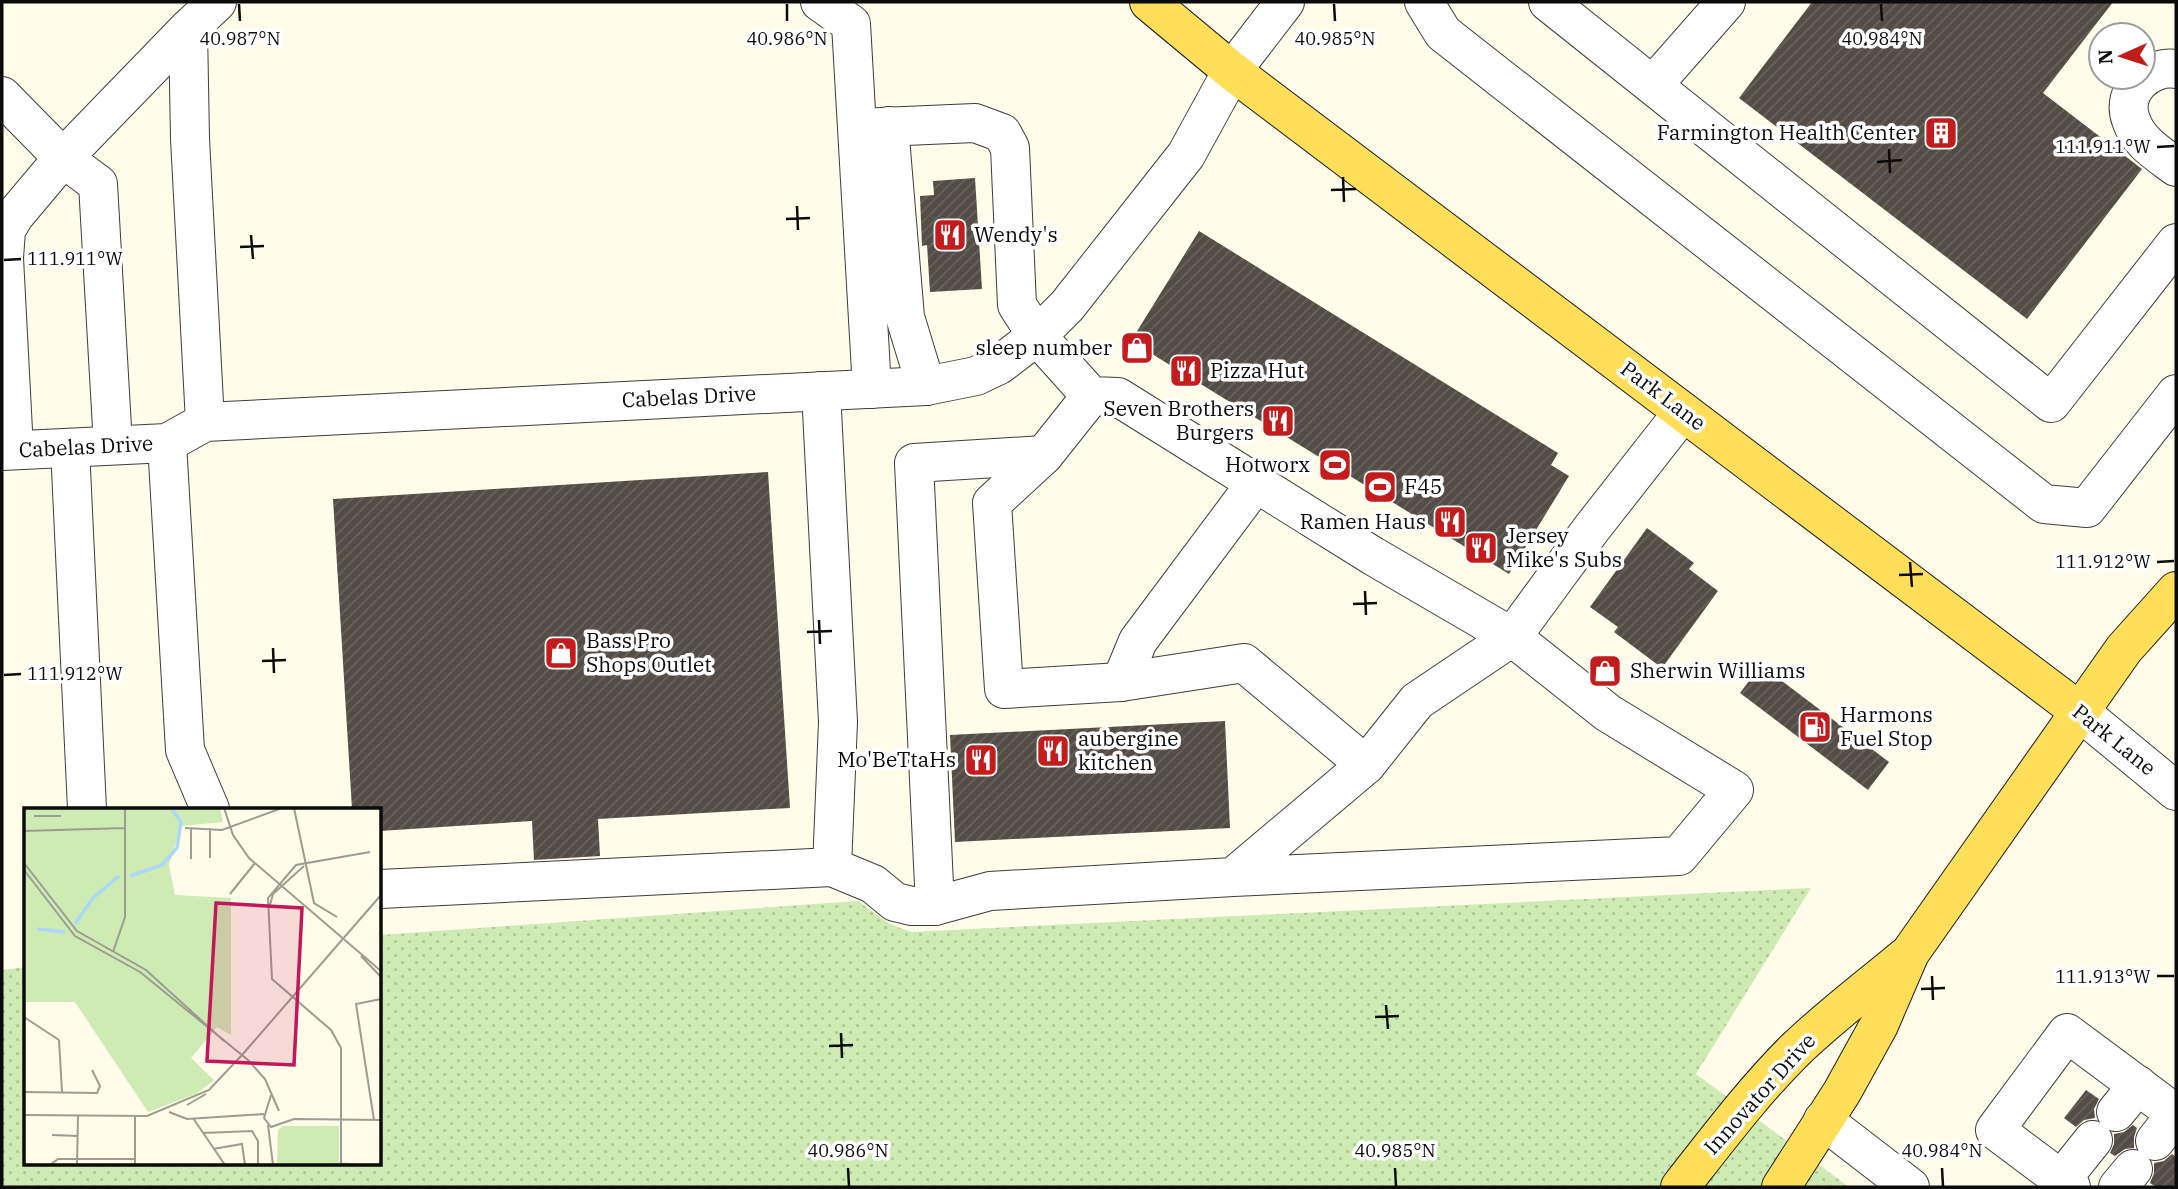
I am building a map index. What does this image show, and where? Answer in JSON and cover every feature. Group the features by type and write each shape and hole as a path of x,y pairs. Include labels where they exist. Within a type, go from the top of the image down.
{"main road":[{"name":"Park Lane","path":"1149,2 1232,71 2079,711"},
{"name":"Innovator Drive","path":"1781,1187 1842,1092 1879,1025 1910,953 2124,649 2176,591"},
{"name":"Innovator Drive","path":"1680,1187 1737,1115 1796,1050 1910,953"}],"street":[{"path":"8,451 4,258 6,230 15,215 63,158 217,2"},
{"path":"820,2 851,24 874,127 905,317 926,386"},
{"name":"Cabelas Drive","path":"8,451 167,443 205,422 926,386 976,376 999,365 1037,336 1067,306 1186,155 1232,71 1285,2"},
{"path":"1424,2 1443,33 2044,504 2087,508 2176,394"},
{"path":"1548,2 2052,403 2176,243"},
{"path":"1653,85 1727,2"},
{"path":"188,29 190,139 205,422"},
{"path":"2176,69 2162,67 2142,79 2129,98 2130,119 2144,143 2176,167"},
{"path":"2,96 63,158 98,184 113,445"},
{"path":"382,888 832,867 873,884 895,902 912,906 935,906 990,891 1679,856 1734,790 1608,713 1512,637 1373,555 1118,397 1091,396 1037,336 1017,305 1010,148 1002,133 975,123 874,127"},
{"path":"872,388 874,127"},
{"path":"821,391 838,722 832,867"},
{"path":"1091,396 1044,455 992,503 1004,689 1121,682 1244,663 1366,765"},
{"path":"1234,877 1366,765 1418,701 1512,637 1683,412"},
{"path":"167,443 185,750 210,808"},
{"path":"70,448 87,808"},
{"path":"935,906 914,463 1044,455"},
{"path":"1121,682 1138,641 1256,483"},
{"name":"Park Lane","path":"2079,711 2176,791"},
{"path":"2116,1113 2066,1183 1995,1130 2067,1032 2116,1113 2152,1145"},
{"path":"1823,1120 1910,1187"}],"green space":[{"path":"1811,888 1696,1074 1849,1187 2,1187 2,970 24,967 24,1164 382,1164 382,935 858,901 890,924 911,932"}],"building":[{"name":"Farmington Health Center","path":"1812,2 2113,2 2098,21 2087,21 2087,36 2043,93 2142,169 2027,319 1739,98"},
{"name":"Wendy's","path":"975,178 982,289 930,292 927,245 922,246 920,196 934,195 933,181"},
{"path":"1199,231 1558,453 1551,465 1569,476 1509,574 1131,341"},
{"name":"Bass Pro Shops Outlet","path":"768,472 790,808 598,819 600,856 534,860 532,821 382,831 382,808 352,808 333,499"},
{"path":"1647,528 1694,563 1689,569 1718,591 1662,668 1614,632 1618,627 1590,607"},
{"name":"Harmons Fuel Stop","path":"1761,665 1889,762 1868,790 1740,693"},
{"path":"1225,721 1230,828 955,842 950,735"},
{"path":"2086,1090 2099,1099 2094,1109 2095,1118 2084,1120 2076,1127 2064,1118"},
{"path":"2133,1125 2137,1128 2134,1148 2125,1149 2115,1156 2110,1153 2114,1134 2124,1132"},
{"path":"2172,1154 2176,1157 2176,1187 2156,1187 2150,1183 2154,1163 2164,1161"}],"place":[{"name":"Farmington Health Center","path":"1941,133"},
{"name":"Wendy's","path":"950,235"},
{"name":"sleep number","path":"1137,348"},
{"name":"Pizza Hut","path":"1186,371"},
{"name":"Seven Brothers Burgers","path":"1278,421"},
{"name":"Hotworx","path":"1335,465"},
{"name":"F45","path":"1380,487"},
{"name":"Ramen Haus","path":"1450,522"},
{"name":"Jersey Mike's Subs","path":"1481,548"},
{"name":"Bass Pro Shops Outlet","path":"561,653"},
{"name":"Sherwin Williams","path":"1605,671"},
{"name":"Harmons Fuel Stop","path":"1815,727"},
{"name":"aubergine kitchen","path":"1053,751"},
{"name":"Mo'BeTtaHs","path":"981,760"}]}
